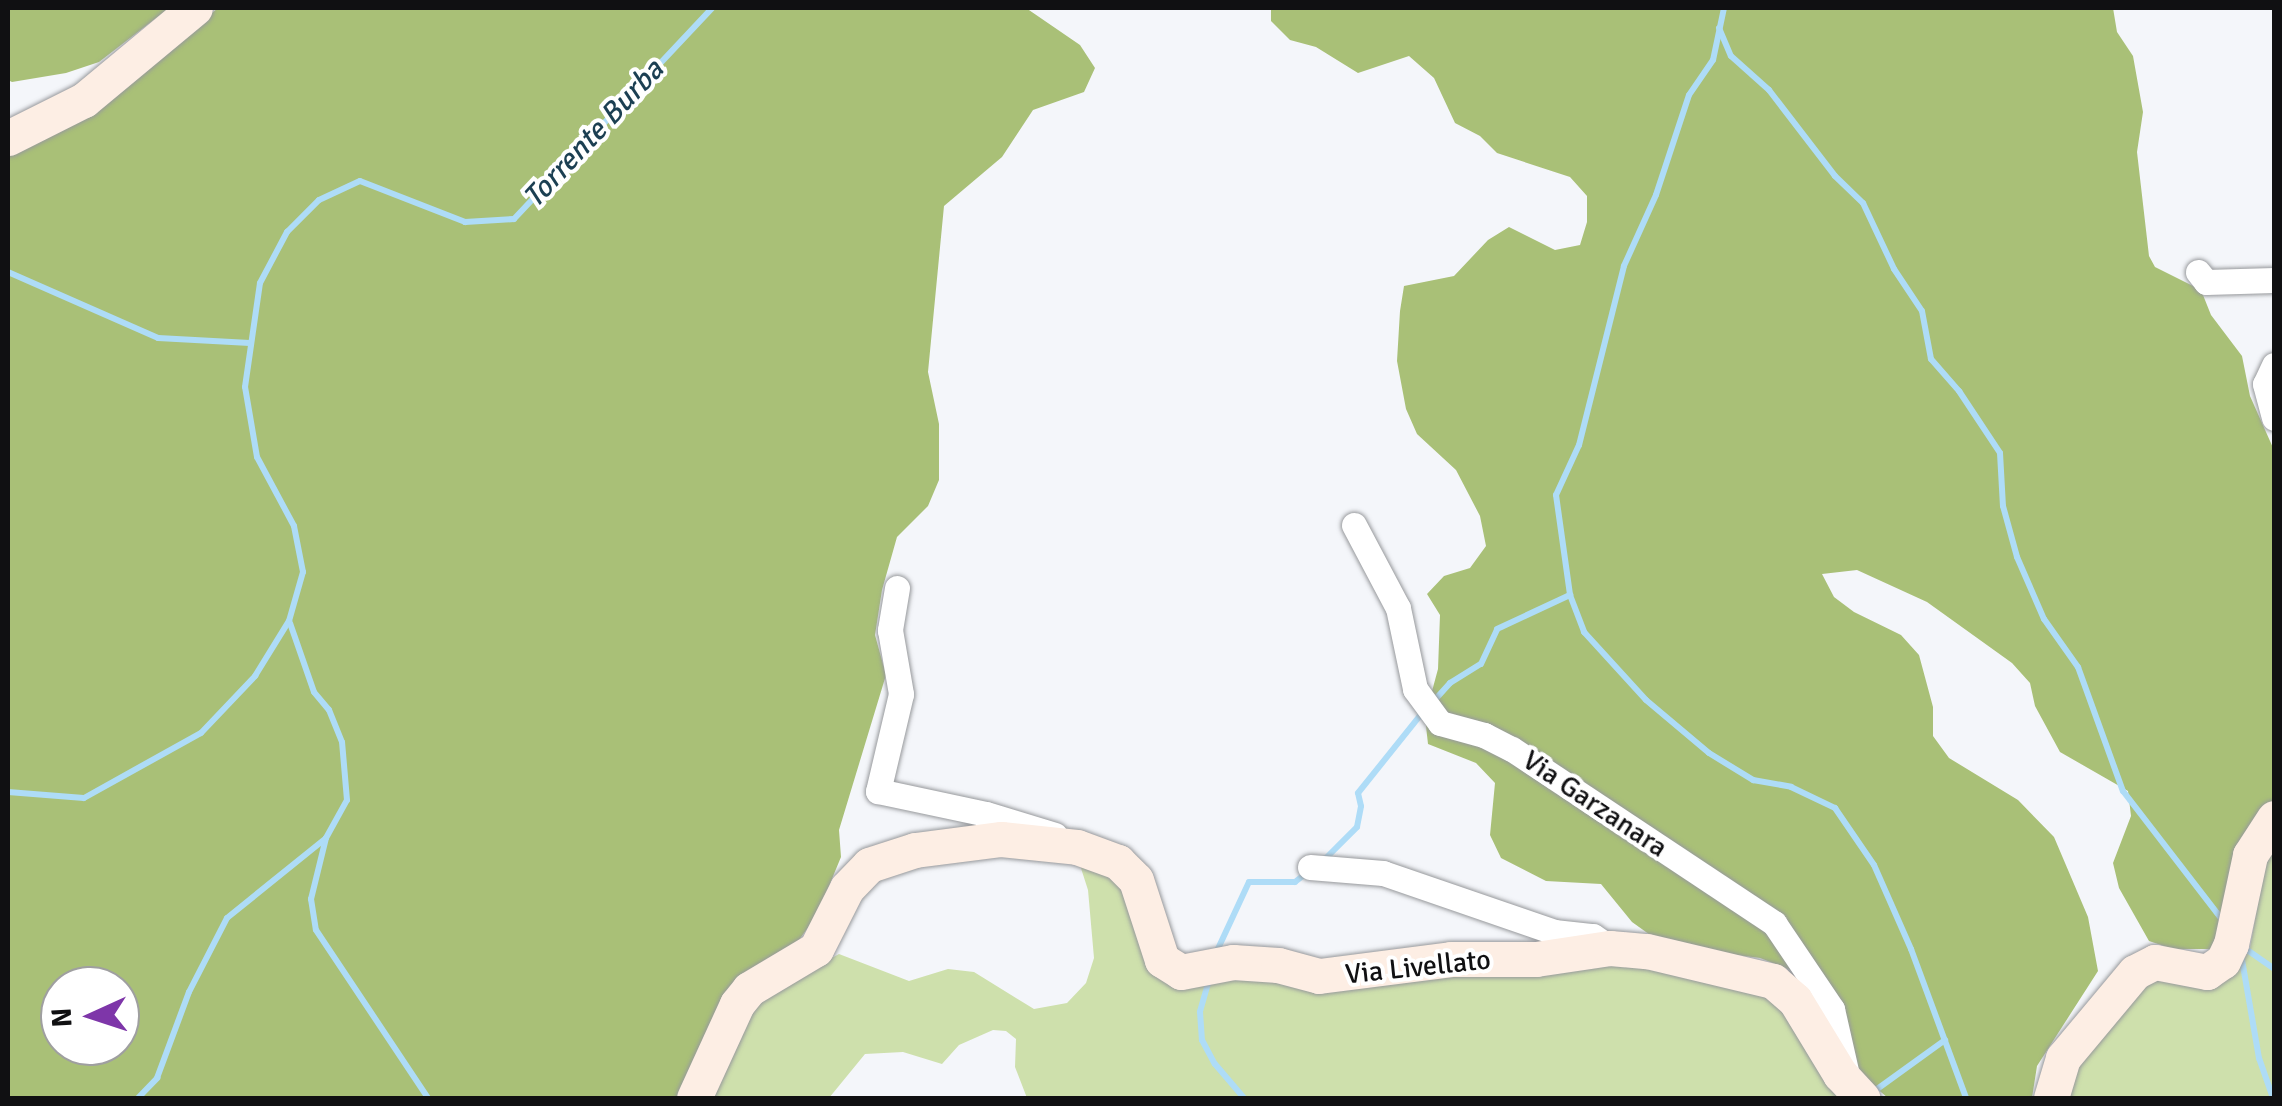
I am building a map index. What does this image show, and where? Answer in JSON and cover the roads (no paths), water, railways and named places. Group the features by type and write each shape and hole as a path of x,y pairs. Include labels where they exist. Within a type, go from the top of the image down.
{"main road":[{"path":"8,138 84,100 195,8"},
{"path":"2050,1098 2063,1058 2134,972 2155,962 2207,972 2223,961 2231,944 2250,856 2274,818"},
{"name":"Via Livellato","path":"694,1098 737,1004 749,990 816,949 847,888 869,865 915,850 979,840 1077,847 1108,856 1136,880 1162,960 1182,972 1233,962 1278,965 1319,976 1451,959 1536,959 1610,948 1647,951 1780,986 1856,1092"}],"street":[{"path":"2198,272 2206,282 2274,280"},
{"path":"2274,365 2266,384 2274,418"},
{"name":"Via Garzanara","path":"1354,525 1398,608 1415,689 1440,723 1484,735 1512,748 1774,923 1832,1009 1856,1092"},
{"path":"897,588 890,630 901,694 878,791 1039,828 1077,847"},
{"path":"1310,866 1383,873 1554,932 1593,936 1610,948"}],"waterway":[{"name":"Torrente Burba","path":"8,792 84,798 201,733 255,676 289,621 303,572 294,526 257,457 245,387 260,283 287,232 319,200 360,181 465,222 514,219 712,8"},
{"path":"1724,8 1713,60 1689,95 1656,195 1624,266 1579,445 1556,495 1570,595 1584,632 1646,700 1709,753 1753,780 1791,787 1835,808 1874,865 1911,949 1966,1098"},
{"path":"1719,28 1731,56 1769,90 1835,176 1863,203 1894,269 1922,311 1931,359 1959,391 2000,453 2003,506 2017,557 2044,619 2078,667 2123,791 2223,921"},
{"path":"8,272 158,338 250,343"},
{"path":"1432,703 1450,683 1481,664 1497,629 1570,595"},
{"path":"138,1098 157,1078 189,992 227,918 326,838 347,800 342,742 329,710 314,692 290,623"},
{"path":"1323,861 1357,827 1361,806 1358,793 1423,712"},
{"path":"326,838 311,899 316,930 428,1098"},
{"path":"1216,953 1249,882 1295,882 1309,871"},
{"path":"2243,947 2274,969"},
{"path":"2241,954 2259,1058 2273,1098"},
{"path":"1209,980 1200,1012 1202,1040 1215,1064 1244,1098"},
{"path":"1873,1092 1945,1040"}]}
